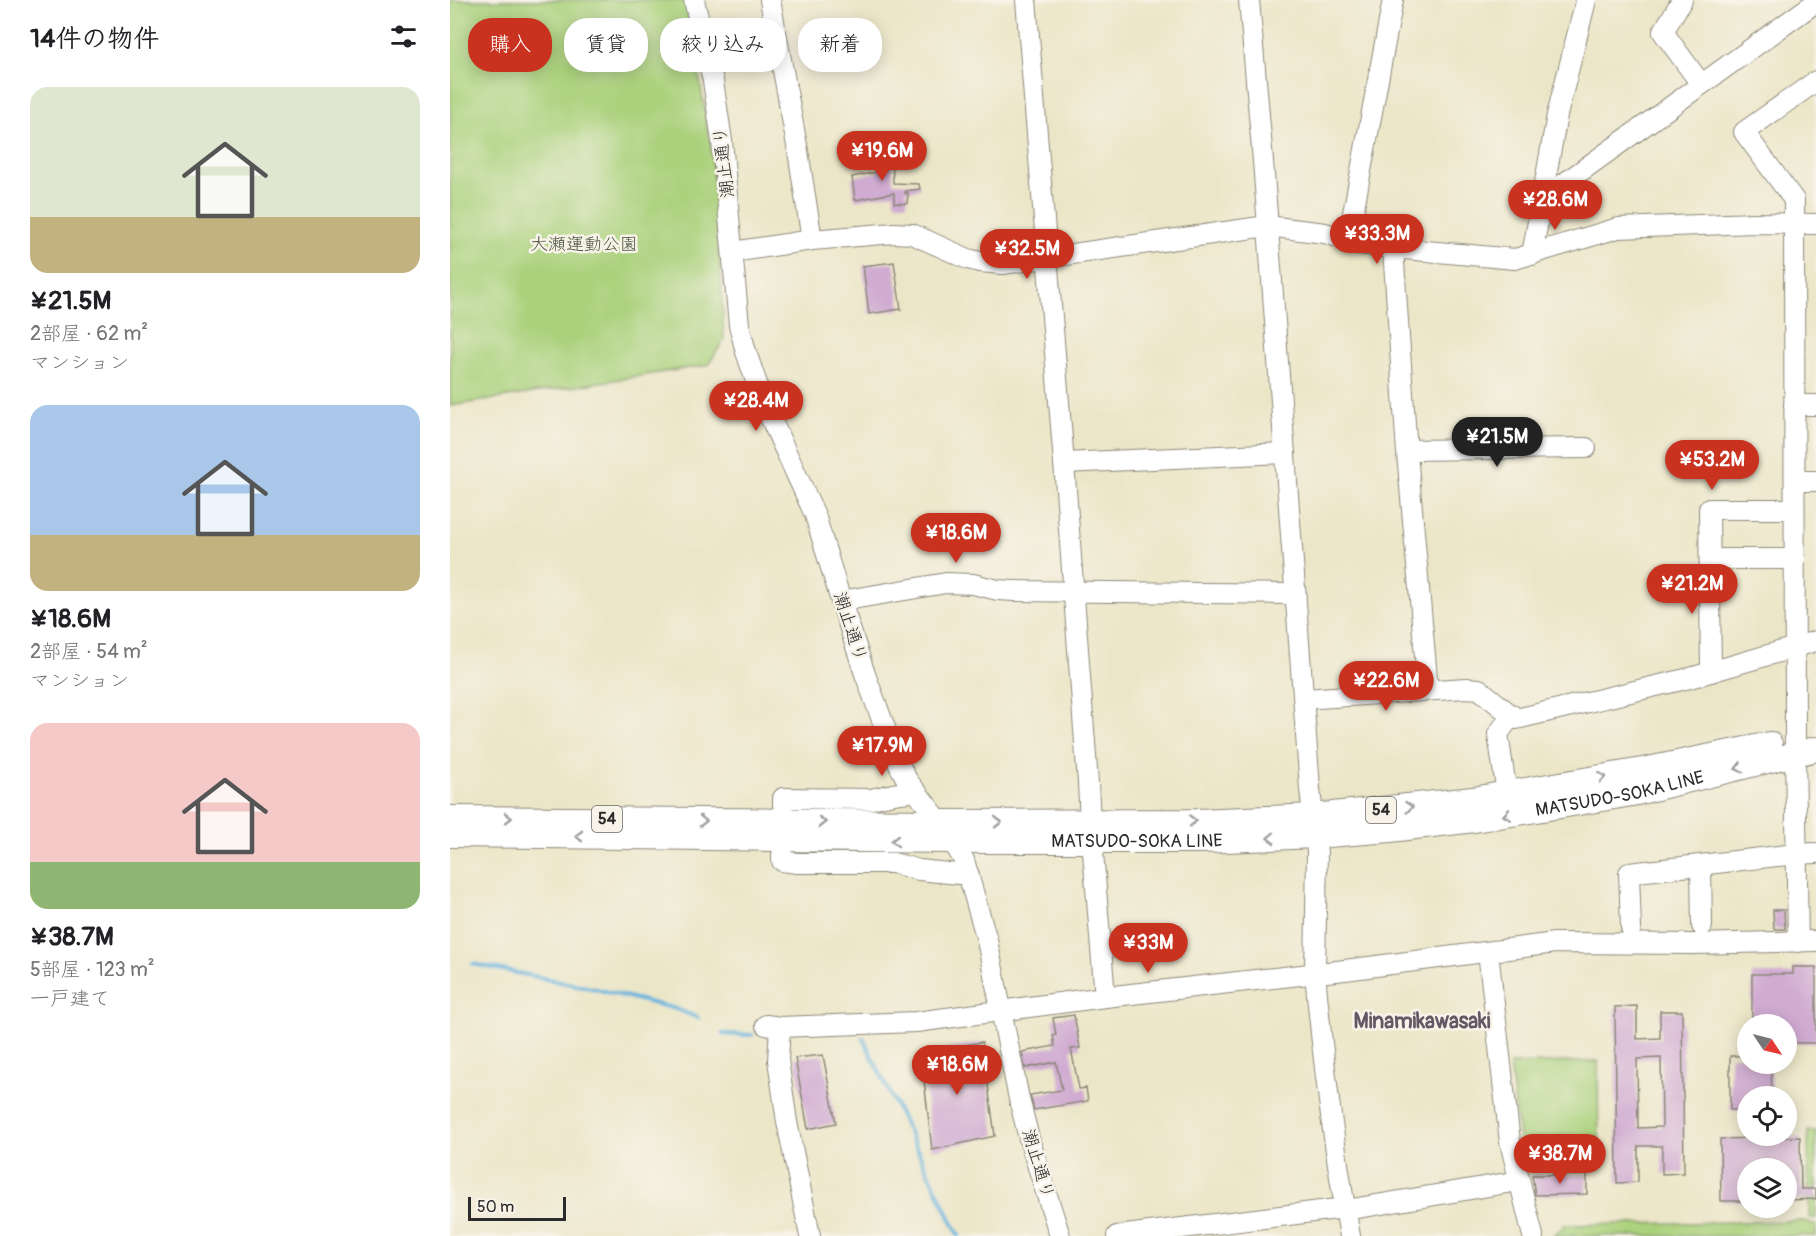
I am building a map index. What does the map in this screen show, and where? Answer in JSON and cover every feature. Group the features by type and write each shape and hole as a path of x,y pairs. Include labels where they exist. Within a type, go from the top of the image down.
{"main road":[{"name":"MATSUDO-SOKA LINE","path":"1315,826 1806,744"},
{"name":"MATSUDO-SOKA LINE","path":"450,835 770,838 1091,830 1197,821 1390,830 1474,820 1632,794 1806,744"},
{"name":"MATSUDO-SOKA LINE","path":"450,818 527,818 770,838"}],"street":[{"name":"潮止通り","path":"694,0 714,91 722,141 739,325 746,352 764,404 815,515 865,674 898,763 907,780 964,860 987,940 1019,1099 1060,1236"},
{"path":"770,0 812,240"},
{"path":"1026,0 1105,997"},
{"path":"1249,0 1315,826 1314,974 1326,1082 1350,1236"},
{"path":"1348,240 1393,0"},
{"path":"1532,255 1557,115 1586,0"},
{"path":"1682,0 1663,32 1701,84"},
{"path":"1541,200 1701,84 1812,12"},
{"path":"810,1236 787,1122 773,1026 916,1022 1555,943 1807,942 1796,854 1806,744 1796,647 1794,200 1744,132 1816,81"},
{"path":"733,252 812,240 894,233 912,234 968,259 1003,264 1267,226 1325,233 1348,240 1394,248 1515,259 1618,228 1755,223 1816,224"},
{"path":"1394,248 1407,450 1428,690"},
{"path":"1794,405 1816,405"},
{"path":"1407,450 1586,448"},
{"path":"1064,463 1285,453"},
{"path":"1795,481 1816,481"},
{"path":"1711,672 1709,509 1794,509"},
{"path":"1710,559 1795,559"},
{"path":"841,601 946,583 973,584 998,590 1074,593 1296,594"},
{"path":"1304,699 1428,690 1479,689 1516,719 1690,678 1816,641"},
{"path":"1507,794 1498,734 1512,715"},
{"path":"783,805 783,798 870,800 915,791"},
{"path":"770,838 782,861 893,863 919,870 969,875"},
{"path":"1631,928 1629,873 1816,853"},
{"path":"1701,866 1702,926"},
{"path":"1488,952 1510,1142 1533,1236"},
{"path":"1117,1236 1345,1209 1519,1182"}],"green space":[{"name":"大瀬運動公園","path":"450,0 681,0 687,4 689,18 660,18 660,72 698,72 711,147 724,340 708,365 450,406"},
{"path":"1598,1061 1599,1167 1526,1169 1520,1147 1510,1064"},
{"path":"1808,1131 1816,1131 1816,1218 1809,1218"},
{"path":"1804,1221 1816,1225 1816,1236 1554,1236 1565,1225"}],"building":[{"path":"892,148 893,183 919,184 920,189 905,191 908,193 907,204 894,203 894,193 855,200 852,177 878,172 878,169 882,169 881,149"},
{"path":"894,262 901,309 869,314 863,266"},
{"path":"1773,910 1784,910 1785,929 1774,929"},
{"path":"1793,967 1816,967 1816,1043 1797,1043 1797,1014 1752,1014 1752,974 1793,974"},
{"path":"1637,1006 1637,1039 1660,1038 1660,1011 1682,1011 1684,1173 1662,1174 1662,1146 1638,1146 1638,1182 1617,1183 1615,1007","holes":["1661,1058 1662,1127 1638,1128 1637,1059"]},
{"path":"1074,1015 1080,1048 1071,1049 1079,1089 1086,1088 1088,1101 1034,1110 1030,1095 1062,1090 1056,1062 1025,1068 1022,1052 1055,1046 1053,1018"},
{"path":"982,1042 995,1136 932,1150 921,1053"},
{"path":"823,1055 836,1123 808,1129 795,1058"},
{"path":"1730,1056 1737,1056 1737,1074 1771,1074 1772,1086 1737,1086 1737,1110 1730,1110"},
{"path":"1797,1137 1800,1137 1801,1189 1816,1189 1816,1199 1797,1200 1797,1158 1737,1158 1737,1201 1721,1201 1720,1139 1737,1139 1737,1146 1797,1146"},
{"path":"1532,1175 1587,1175 1587,1194 1535,1195"}],"waterway":[{"path":"473,964 596,989 676,1009 698,1018"},
{"path":"723,1034 752,1035"},
{"path":"863,1038 959,1236"}],"district":[{"name":"Minamikawasaki","path":"1422,1021"}]}
